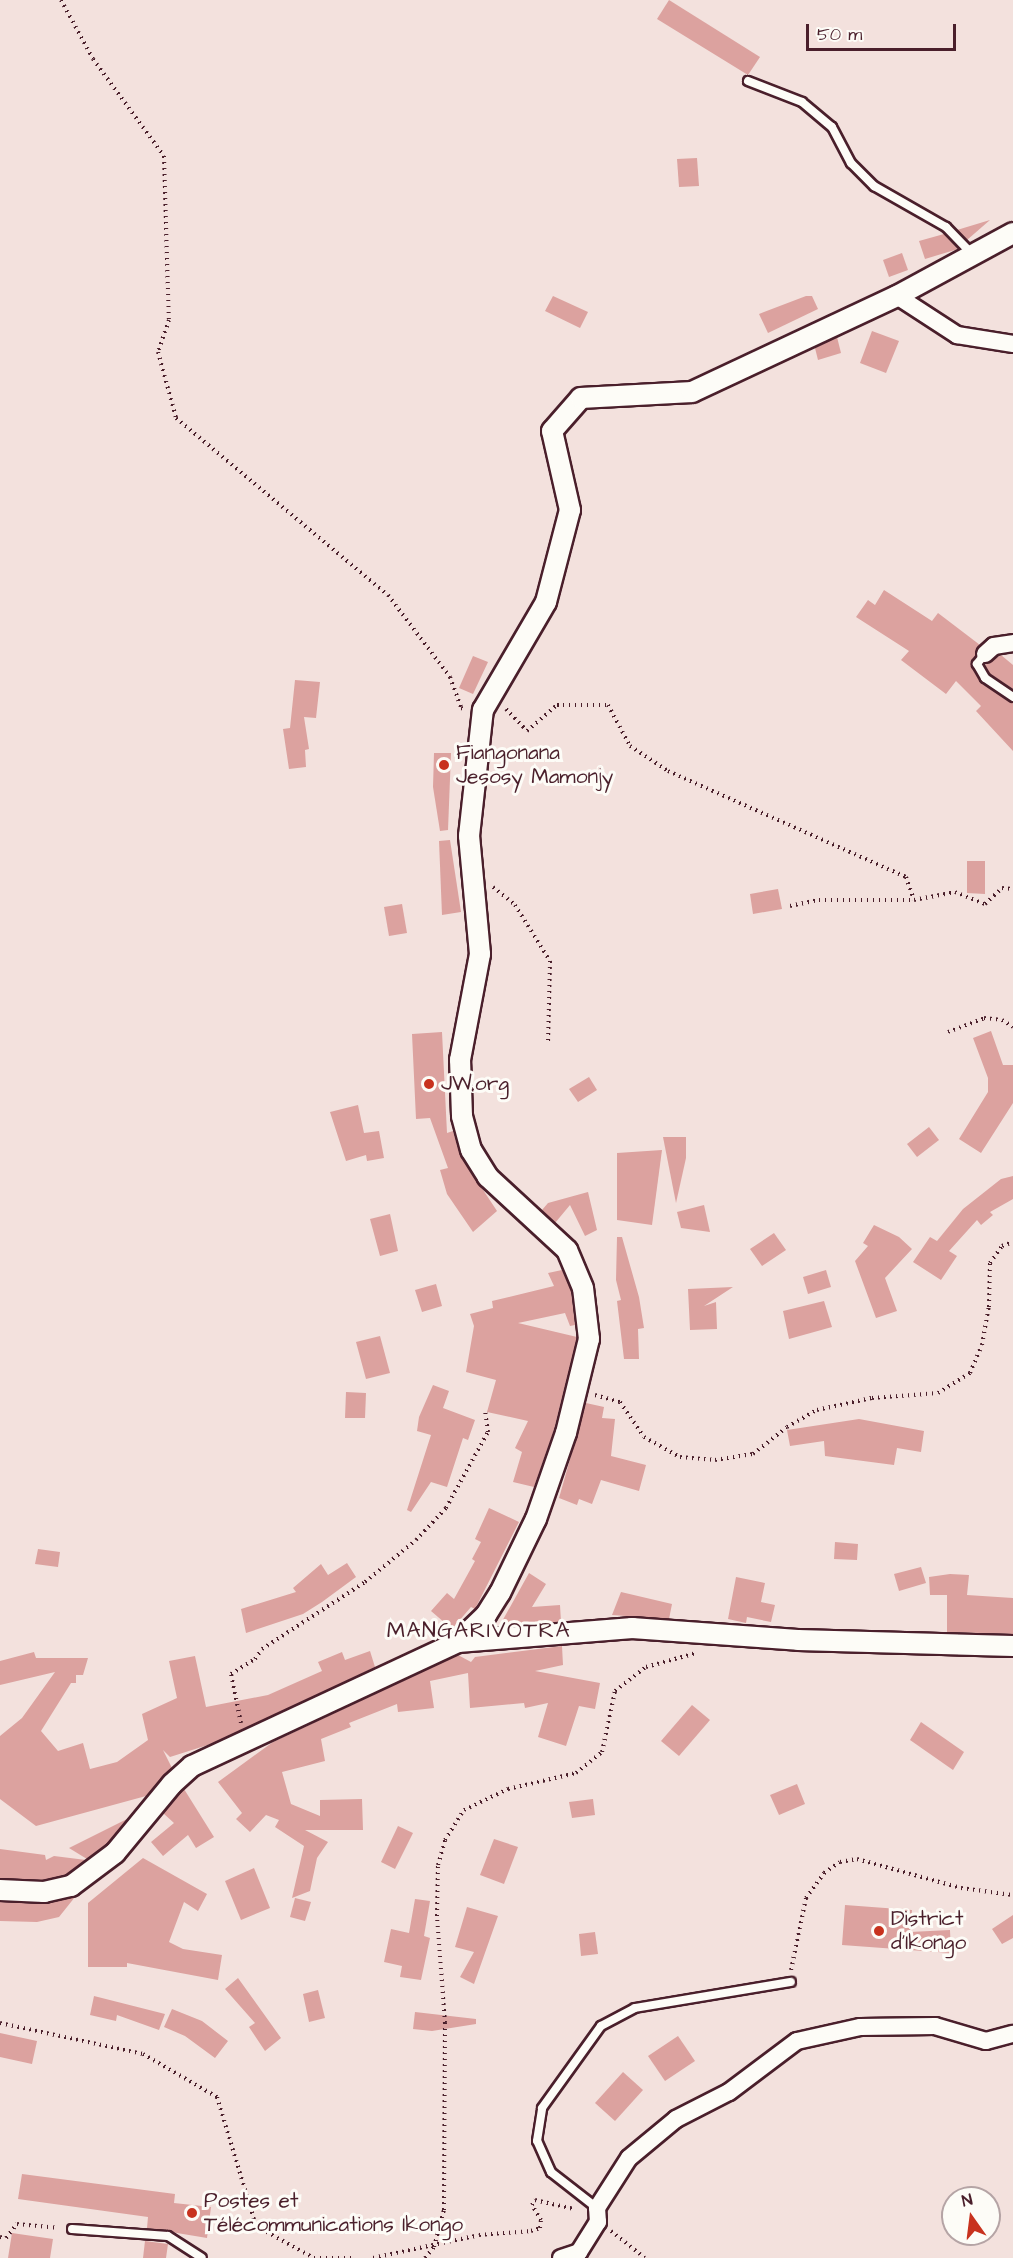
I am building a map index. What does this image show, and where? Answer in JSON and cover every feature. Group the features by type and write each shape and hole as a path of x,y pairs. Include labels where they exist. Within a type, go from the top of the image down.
{"street":[{"path":"0,1890 44,1892 71,1886 116,1853 172,1784 192,1766 365,1682 434,1656 458,1641 495,1600 536,1519 576,1390 589,1339 583,1288 567,1250 488,1177 471,1150 462,1116 460,1060 480,954 469,836 483,710 546,602 570,510 552,431 581,398 692,392 897,296 1013,233"},
{"path":"897,296 957,334 1013,344"},
{"path":"985,654 994,646 1013,643"},
{"path":"458,1641 632,1628 798,1640 1013,1646"},
{"path":"561,2258 579,2252 629,2158 676,2119 729,2092 797,2041 860,2027 935,2026 986,2041 1013,2034"}],"lane":[{"path":"748,81 802,102 832,127 851,163 874,186 946,227 972,255"},
{"path":"985,654 977,664 985,678 1013,697"},
{"path":"597,2215 551,2172 537,2141 542,2108 601,2026 635,2008 791,1982"},
{"path":"72,2229 168,2236 202,2258"}],"path":[{"path":"61,0 93,59 164,156 169,320 158,352 176,418 388,595 450,677 461,708 510,709 527,731 557,705 608,705 630,746 668,771 906,877 914,900"},
{"path":"472,871 515,905 550,961 548,1042"},
{"path":"790,906 819,900 914,900 955,892 985,904 1002,888 1013,889"},
{"path":"948,1032 984,1018 1002,1020 1013,1027"},
{"path":"576,1390 620,1402 644,1437 680,1457 715,1460 753,1454 787,1427 817,1410 872,1398 938,1393 970,1373 982,1345 989,1307 990,1263 1002,1246 1013,1242"},
{"path":"246,1738 233,1691 231,1674 255,1659 261,1649 365,1582 416,1540 446,1508 488,1432 485,1411"},
{"path":"425,2258 434,2247 444,2210 445,2023 437,1916 438,1865 445,1840 464,1810 508,1789 576,1773 602,1752 615,1691 646,1667 706,1651"},
{"path":"791,1982 791,1956 806,1898 824,1873 840,1862 857,1859 961,1888 1013,1895"},
{"path":"0,2023 144,2054 217,2097 234,2163 256,2226 314,2258 351,2258"},
{"path":"373,2258 434,2247 478,2235 514,2235 540,2228 541,2220 532,2205 536,2200 597,2215 645,2258"},
{"path":"0,2237 6,2238 17,2224 72,2229"}],"building":[{"path":"669,0 760,57 748,75 657,19"},
{"path":"697,158 699,186 679,187 677,159"},
{"path":"990,220 967,240 957,230"},
{"path":"944,234 958,249 925,259 919,241"},
{"path":"902,253 908,270 889,277 883,260"},
{"path":"553,296 588,312 580,328 545,311"},
{"path":"806,296 812,296 818,309 768,333 759,314"},
{"path":"872,331 899,341 886,373 860,363"},
{"path":"837,337 841,353 818,360 815,348"},
{"path":"884,590 932,621 938,613 980,645 971,667 981,683 1013,703 1013,751 976,711 981,706 956,681 946,694 901,660 909,651 856,617 868,600 875,605"},
{"path":"1001,655 1013,665 1013,689 990,674 985,665"},
{"path":"473,656 488,662 473,694 459,688"},
{"path":"295,680 320,682 316,718 304,717 309,749 305,750 306,767 289,769 283,729 290,728"},
{"path":"434,753 451,753 448,830 440,831 433,787"},
{"path":"450,840 461,912 442,915 439,841"},
{"path":"967,861 985,861 985,894 967,893"},
{"path":"778,889 782,909 753,914 750,894"},
{"path":"402,904 407,933 389,936 384,907"},
{"path":"991,1031 1003,1065 1013,1065 1013,1103 981,1153 959,1139 988,1092 988,1078 973,1038"},
{"path":"442,1032 447,1133 453,1131 460,1155 497,1211 473,1232 447,1194 440,1170 448,1168 430,1118 416,1119 412,1034"},
{"path":"589,1077 597,1090 578,1102 569,1089"},
{"path":"358,1105 364,1133 379,1131 384,1158 367,1161 366,1155 346,1161 330,1112"},
{"path":"929,1127 939,1140 917,1157 907,1144"},
{"path":"663,1137 686,1137 686,1158 676,1203"},
{"path":"662,1150 652,1225 617,1220 617,1153"},
{"path":"1013,1176 1013,1199 990,1212 993,1215 981,1225 977,1220 949,1251 957,1256 941,1280 913,1262 930,1237 937,1241 963,1209 1001,1179"},
{"path":"588,1192 597,1230 585,1236 570,1205 555,1223 542,1210 548,1203"},
{"path":"704,1205 710,1232 681,1228 677,1212"},
{"path":"390,1214 398,1251 380,1256 370,1219"},
{"path":"874,1225 899,1237 912,1249 885,1278 897,1311 876,1318 855,1261 868,1246 863,1243"},
{"path":"774,1233 786,1250 762,1266 750,1249"},
{"path":"617,1237 622,1237 639,1297 644,1328 638,1329 639,1359 624,1359 617,1301 621,1300 616,1280"},
{"path":"562,1270 571,1290 575,1325 570,1326 565,1313 518,1323 577,1337 554,1430 534,1487 513,1482 522,1452 515,1448 528,1421 487,1412 496,1380 466,1372 474,1326 470,1314 493,1308 492,1301 554,1286 548,1273"},
{"path":"826,1270 831,1287 808,1294 803,1277"},
{"path":"436,1284 442,1306 422,1312 415,1290"},
{"path":"733,1287 704,1306 716,1302 717,1329 690,1330 688,1289"},
{"path":"824,1301 832,1327 789,1339 783,1311"},
{"path":"380,1336 390,1373 366,1379 356,1342"},
{"path":"433,1385 449,1391 443,1408 475,1420 468,1440 463,1438 447,1487 431,1482 411,1512 407,1510 431,1435 417,1431 419,1417"},
{"path":"346,1392 366,1393 365,1418 345,1418"},
{"path":"586,1403 604,1407 602,1418 615,1419 611,1456 646,1465 639,1491 601,1480 592,1504 579,1499 577,1505 559,1498"},
{"path":"859,1419 924,1431 921,1452 897,1448 894,1465 825,1456 824,1441 790,1446 787,1430"},
{"path":"489,1508 519,1522 475,1609 471,1607 452,1629 431,1611 447,1593 454,1599 475,1561 472,1559 481,1542 475,1539"},
{"path":"835,1542 858,1544 857,1560 834,1559"},
{"path":"38,1549 60,1552 58,1567 35,1564"},
{"path":"347,1563 356,1577 322,1602 303,1614 246,1633 241,1609 296,1592 293,1588 321,1564 328,1575"},
{"path":"921,1567 926,1583 899,1591 894,1574"},
{"path":"529,1573 546,1584 532,1607 560,1605 561,1622 500,1625"},
{"path":"950,1574 969,1575 967,1595 1013,1598 1013,1634 947,1632 947,1595 930,1595 929,1577"},
{"path":"736,1577 765,1583 761,1602 775,1605 771,1622 747,1617 746,1623 728,1619"},
{"path":"621,1592 672,1604 669,1619 612,1615"},
{"path":"562,1646 563,1665 535,1671 600,1683 595,1709 579,1706 566,1746 538,1737 548,1703 525,1708 524,1703 470,1708 468,1673 430,1681 434,1708 398,1712 397,1704 349,1723 351,1727 321,1739 325,1761 282,1772 291,1804 320,1816 320,1800 362,1799 363,1830 305,1830 328,1842 317,1858 310,1891 292,1898 304,1846 275,1827 279,1820 266,1815 250,1832 236,1819 242,1813 218,1782 273,1742 458,1655 471,1662 475,1657"},
{"path":"370,1651 375,1667 367,1671 214,1743 170,1757 163,1750 172,1768 146,1796 36,1826 0,1799 0,1736 22,1718 55,1672 0,1685 0,1661 34,1652 36,1658 88,1658 83,1675 76,1675 76,1683 71,1683 41,1731 58,1751 83,1743 90,1769 117,1762 148,1740 142,1714 177,1698 169,1661 195,1656 206,1707 268,1695 322,1671 318,1662 342,1652 345,1660"},
{"path":"692,1705 710,1720 679,1756 661,1741"},
{"path":"921,1722 964,1752 953,1770 910,1740"},
{"path":"797,1784 805,1804 779,1815 770,1795"},
{"path":"184,1789 214,1837 196,1848 188,1835 163,1856 151,1842 174,1823 163,1813"},
{"path":"593,1799 595,1815 572,1818 569,1802"},
{"path":"127,1819 107,1844 87,1859 69,1848"},
{"path":"398,1826 413,1833 395,1869 381,1862"},
{"path":"494,1839 518,1847 504,1884 480,1875"},
{"path":"0,1849 45,1855 46,1860 54,1856 86,1860 66,1875 43,1880 0,1878"},
{"path":"143,1858 207,1894 198,1911 184,1902 169,1942 183,1949 222,1955 218,1980 127,1963 127,1967 88,1967 88,1903"},
{"path":"254,1868 270,1908 241,1920 225,1881"},
{"path":"75,1897 59,1917 37,1922 0,1921 0,1902 44,1904"},
{"path":"295,1898 311,1902 305,1921 290,1917"},
{"path":"415,1899 430,1901 424,1936 430,1938 421,1980 400,1977 402,1966 384,1962 391,1929 409,1933"},
{"path":"845,1905 912,1910 910,1932 950,1930 951,1953 842,1945"},
{"path":"467,1907 498,1916 474,1984 460,1977 474,1952 455,1947"},
{"path":"1013,1915 1013,1938 1002,1944 992,1929"},
{"path":"595,1932 598,1954 581,1956 579,1934"},
{"path":"238,1978 281,2038 265,2051 249,2027 255,2023 225,1989"},
{"path":"318,1990 325,2018 309,2022 303,1994"},
{"path":"94,1996 165,2014 159,2030 117,2015 116,2021 90,2015"},
{"path":"172,2009 202,2021 228,2041 215,2058 185,2036 164,2027"},
{"path":"415,2012 476,2019 476,2024 432,2031 413,2029"},
{"path":"0,2033 37,2041 32,2064 0,2057"},
{"path":"678,2036 695,2061 665,2081 648,2056"},
{"path":"623,2072 643,2090 615,2121 595,2103"},
{"path":"22,2174 175,2194 174,2203 211,2207 207,2238 147,2228 148,2217 18,2199"},
{"path":"12,2233 53,2239 50,2258 8,2258"},
{"path":"145,2241 168,2244 166,2258 143,2258"}],"place":[{"name":"Fiangonana Jesosy Mamonjy","path":"444,765"},
{"name":"JW.org","path":"429,1084"},
{"name":"District d'Ikongo","path":"879,1931"},
{"name":"Postes et Télécommunications Ikongo","path":"192,2213"}],"district":[{"name":"MANGARIVOTRA","path":"479,1631"}]}
